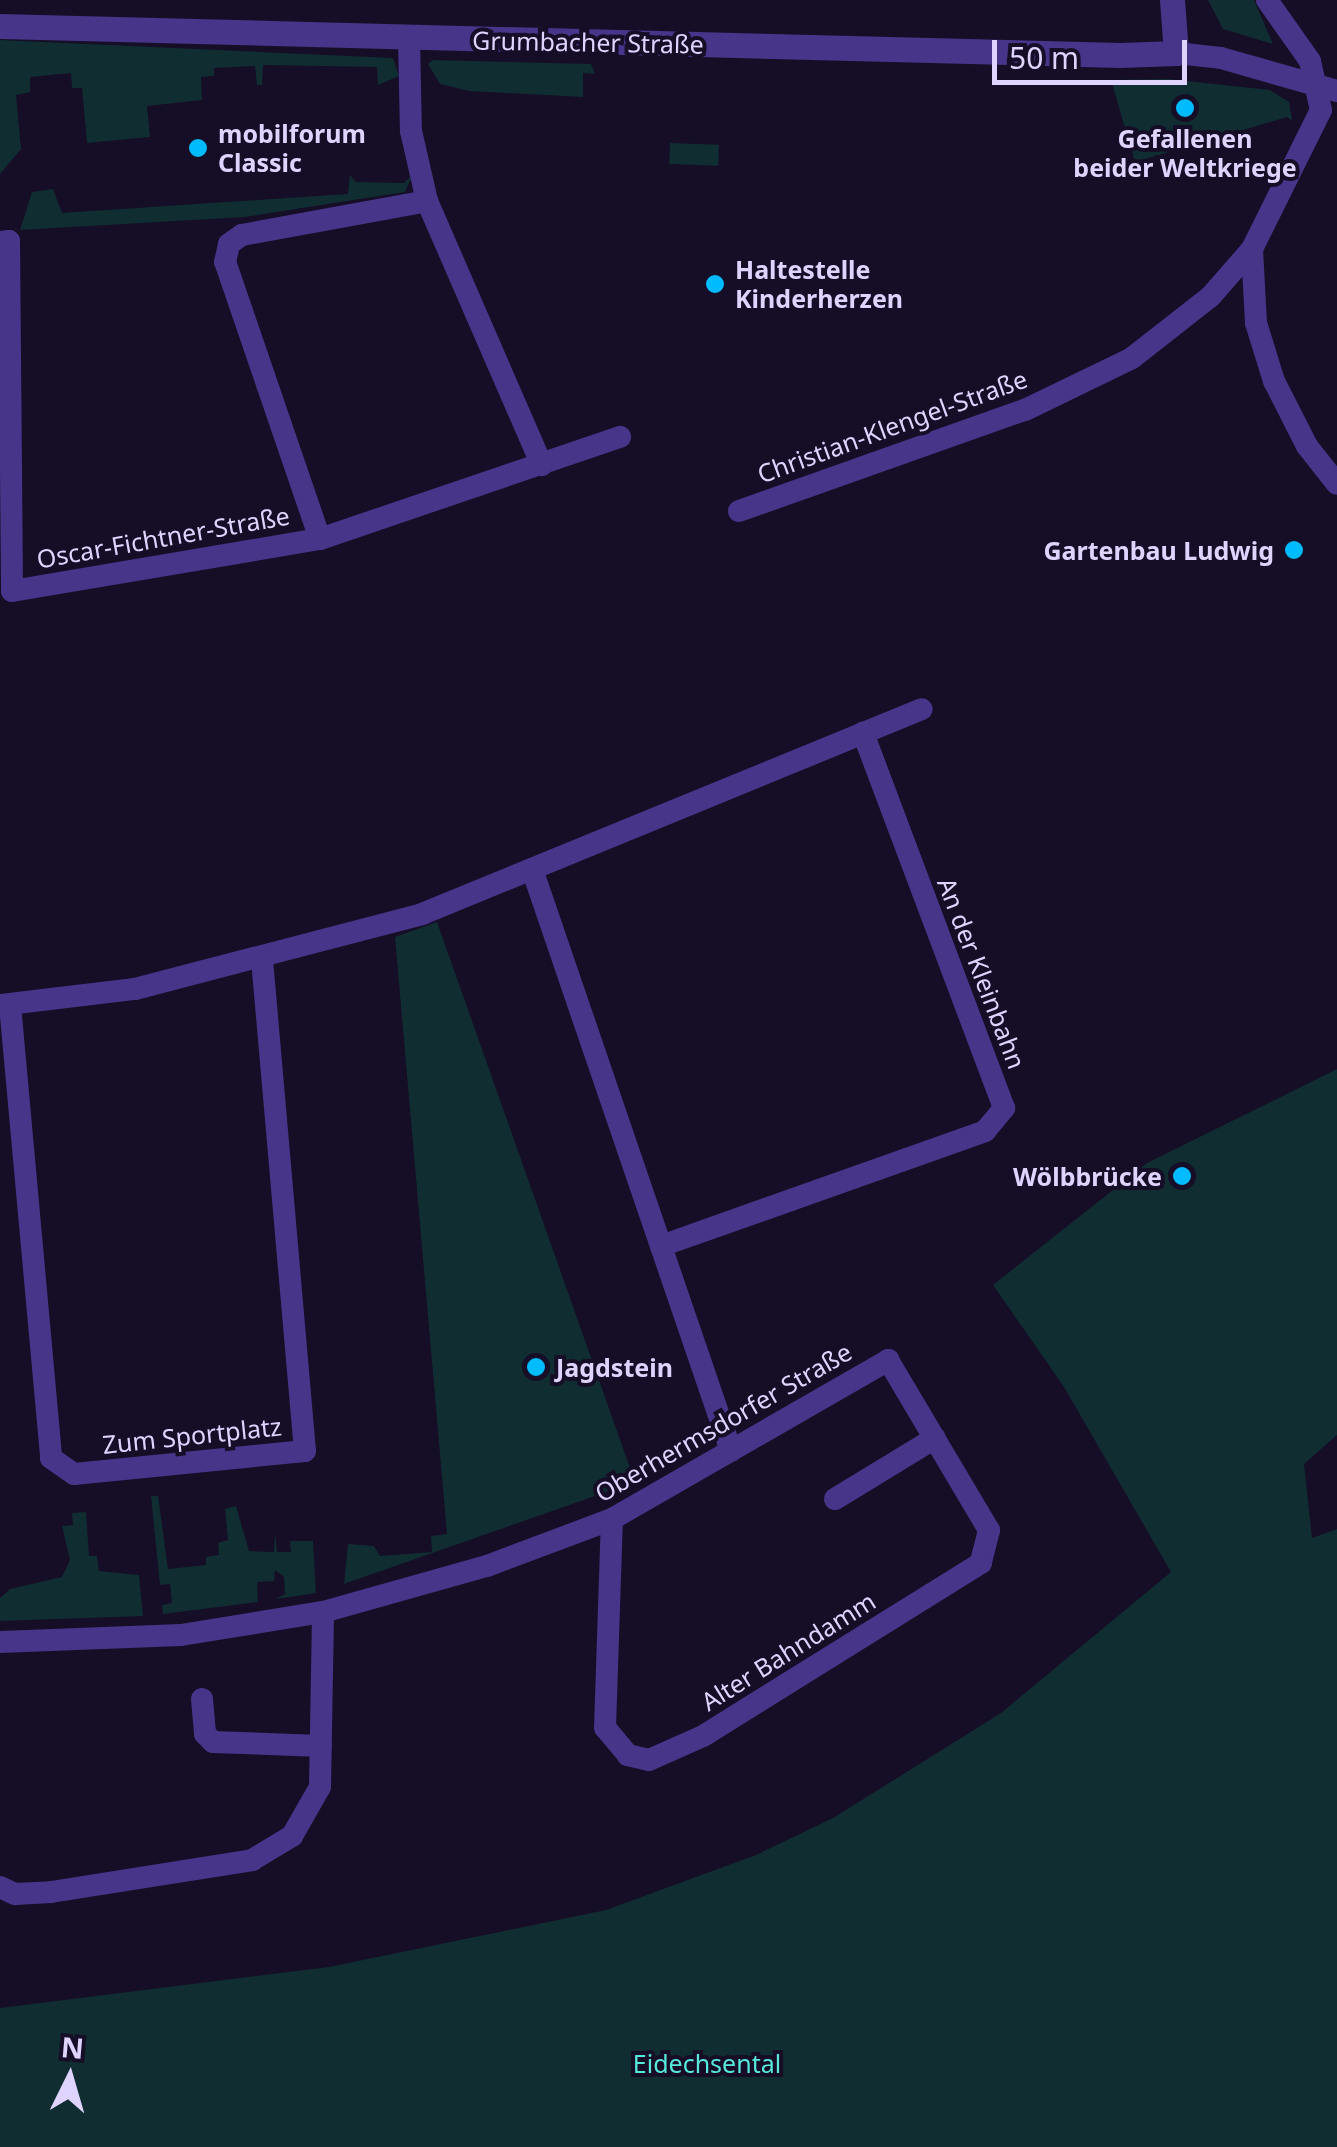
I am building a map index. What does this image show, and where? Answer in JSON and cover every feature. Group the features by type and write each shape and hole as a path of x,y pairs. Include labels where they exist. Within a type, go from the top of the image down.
{"street":[{"path":"1172,0 1176,53 1328,87"},
{"path":"1267,0 1328,87"},
{"name":"Grumbacher Straße","path":"0,26 409,39 1176,53"},
{"path":"409,39 411,132 426,201 542,465"},
{"name":"Christian-Klengel-Straße","path":"739,512 1025,410 1132,358 1212,296 1252,249 1321,110 1328,87"},
{"name":"Oscar-Fichtner-Straße","path":"320,538 230,278 229,244 242,235 426,201"},
{"name":"Oscar-Fichtner-Straße","path":"0,242 8,242 12,590 320,538 620,437"},
{"name":"Christian-Klengel-Straße","path":"1252,249 1256,323 1274,381 1307,446 1337,484"},
{"path":"730,1451 532,869 922,709"},
{"name":"An der Kleinbahn","path":"662,1246 985,1131 1004,1108 863,733"},
{"name":"Zum Sportplatz","path":"262,960 305,1451 74,1474 52,1458 5,1005 136,989 262,960 422,914 532,869"},
{"name":"Oberhermsdorfer Straße","path":"0,1642 181,1635 323,1612 486,1566 612,1519 888,1360"},
{"name":"Alter Bahndamm","path":"612,1519 605,1728 628,1755 649,1760 698,1739 981,1563 989,1530 888,1360"},
{"path":"836,1499 935,1438"},
{"path":"0,1888 15,1894 51,1892 252,1860 292,1836 320,1786 323,1612"},
{"path":"202,1698 205,1734 214,1742 322,1746"}],"green space":[{"path":"1208,0 1254,0 1273,44 1223,29"},
{"path":"0,40 393,58 399,76 378,85 377,67 263,65 262,85 257,85 255,66 214,68 214,76 201,77 202,100 147,106 150,137 87,143 82,88 72,88 71,73 30,77 30,92 16,95 21,149 0,174"},
{"path":"433,60 591,64 595,74 583,73 583,97 469,91 440,84 428,64"},
{"path":"1168,79 1270,90 1289,102 1292,121 1287,117 1135,162 1111,80"},
{"path":"670,143 719,145 718,166 669,164"},
{"path":"413,174 405,192 245,217 20,230 32,192 53,189 62,213 348,194 350,175 356,182 404,183"},
{"path":"437,922 635,1482 344,1584 348,1544 374,1546 380,1556 432,1552 431,1536 447,1534 395,937"},
{"name":"Eidechsental","path":"1337,1069 1337,1435 1304,1464 1312,1538 1337,1529 1337,2147 0,2147 0,2008 329,1967 606,1910 756,1855 833,1818 1001,1713 1171,1572 1064,1387 993,1285 1147,1163"},
{"path":"151,1496 158,1496 168,1569 206,1565 206,1557 219,1555 218,1543 228,1540 225,1509 236,1506 249,1551 274,1552 275,1532 277,1552 291,1552 290,1541 313,1541 316,1593 276,1599 285,1594 284,1577 275,1570 274,1581 257,1582 258,1602 163,1614 162,1605 172,1603 170,1584 160,1585"},
{"path":"86,1512 89,1556 97,1556 99,1571 139,1575 143,1616 0,1621 0,1598 10,1589 62,1577 70,1560 62,1526 73,1525 72,1513"}],"place":[{"name":"Gefallenen beider Weltkriege","path":"1185,108"},
{"name":"mobilforum Classic","path":"198,148"},
{"name":"Haltestelle Kinderherzen","path":"715,284"},
{"name":"Gartenbau Ludwig","path":"1294,550"},
{"name":"Wölbbrücke","path":"1182,1176"},
{"name":"Jagdstein","path":"536,1367"}]}
